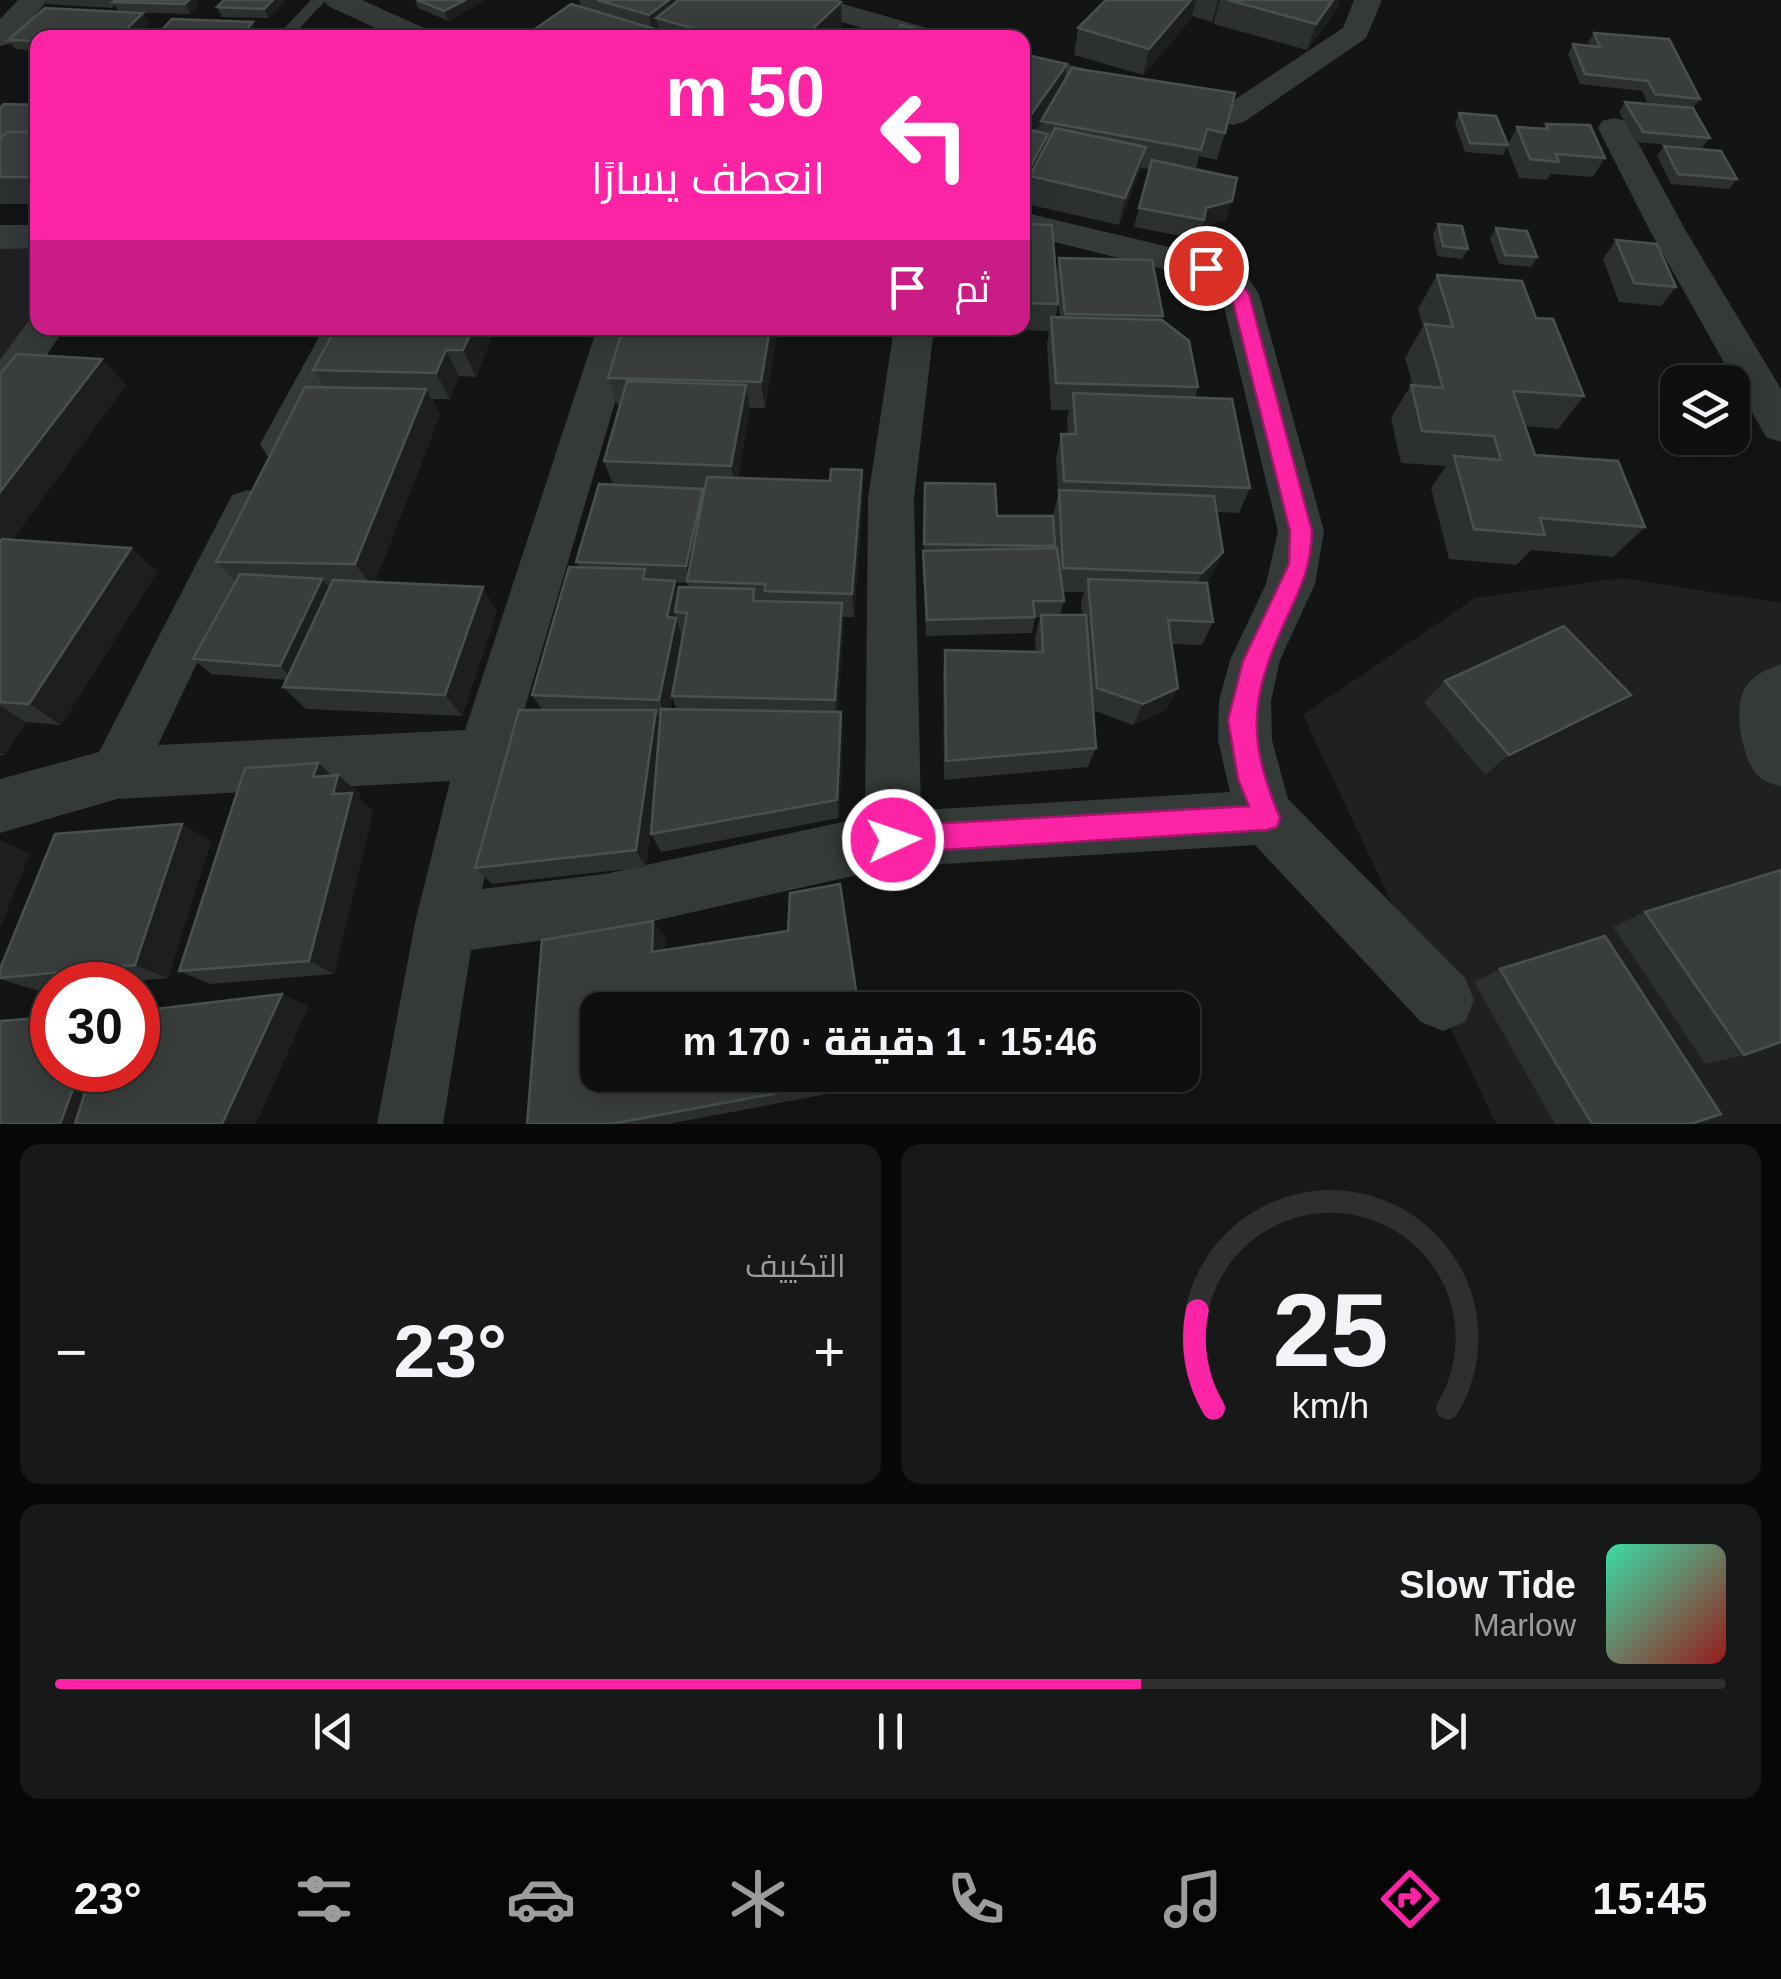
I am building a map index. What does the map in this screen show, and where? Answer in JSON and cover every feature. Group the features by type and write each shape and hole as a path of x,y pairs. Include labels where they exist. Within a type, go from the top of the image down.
{"street":[{"path":"0,37 34,0"},
{"path":"338,0 404,30"},
{"path":"798,0 907,19 920,30"},
{"path":"1030,64 1233,115 1356,32 1368,0"},
{"path":"1614,128 1668,231 1781,426"},
{"path":"1030,225 1206,268 1230,279 1240,294 1301,531 1300,564 1255,661 1241,720 1251,779 1267,818 1443,1000"},
{"path":"0,236 30,236"},
{"path":"0,390 41,335"},
{"path":"118,774 257,490 340,335"},
{"path":"410,1124 444,923 484,754 616,335"},
{"path":"893,840 891,498 913,335"},
{"path":"1776,697 1772,752 1781,762"},
{"path":"0,806 118,774 300,761 484,754"},
{"path":"444,923 605,903 893,840 1267,818"}],"lane":[{"path":"290,30 319,0"}],"shaded area":[{"path":"0,237 30,237 30,335 40,335 0,391"},
{"path":"1622,578 1781,603 1781,1124 1496,1124 1303,715 1475,598"}],"building":[{"path":"189,0 185,4 113,2"},
{"path":"224,0 273,0 264,9 217,7"},
{"path":"417,0 466,0 444,11"},
{"path":"597,0 669,0 649,15"},
{"path":"679,0 841,2 811,30 699,30 656,18"},
{"path":"1106,0 1191,0 1149,49 1078,28"},
{"path":"1228,0 1333,0 1316,24"},
{"path":"571,4 659,30 534,30"},
{"path":"45,8 143,13 125,30 30,30 30,41 8,40"},
{"path":"172,19 253,22 246,30 162,30"},
{"path":"1594,33 1669,39 1700,99 1655,94 1648,81 1585,74 1573,44 1600,47"},
{"path":"1030,56 1067,64 1030,116"},
{"path":"1072,68 1235,93 1225,133 1207,129 1201,150 1041,121"},
{"path":"1625,102 1693,108 1710,138 1643,132"},
{"path":"4,104 30,105 30,132 7,132 0,139 0,108"},
{"path":"1459,113 1496,116 1508,145 1470,143"},
{"path":"1546,124 1590,125 1605,158 1556,154 1559,162 1530,159 1517,127 1548,129"},
{"path":"1055,128 1146,147 1125,198 1030,176"},
{"path":"1030,130 1048,134 1030,168"},
{"path":"7,132 30,132 30,177 0,177 0,139"},
{"path":"1664,146 1721,151 1737,179 1678,174"},
{"path":"1152,160 1237,178 1232,201 1206,208 1204,220 1139,208"},
{"path":"1030,224 1052,225 1058,304 1030,303"},
{"path":"1438,224 1462,226 1468,249 1443,246"},
{"path":"1496,228 1527,231 1537,257 1505,255"},
{"path":"1616,240 1657,244 1676,287 1634,283"},
{"path":"1059,258 1152,260 1163,316 1065,314"},
{"path":"1437,275 1522,281 1536,318 1553,319 1584,396 1513,391 1535,455 1618,461 1645,527 1540,518 1545,535 1474,529 1454,456 1501,460 1494,436 1422,431 1411,385 1443,388 1425,324 1453,327"},
{"path":"1051,317 1162,320 1189,341 1198,387 1056,383"},
{"path":"332,335 470,335 463,350 446,350 436,373 313,370"},
{"path":"621,335 769,335 761,382 608,378"},
{"path":"17,354 102,359 0,492 0,374"},
{"path":"627,381 746,385 731,466 604,461"},
{"path":"305,387 426,389 355,564 216,562"},
{"path":"1073,393 1232,399 1250,488 1064,481 1061,434 1076,434"},
{"path":"831,469 862,470 852,594 765,591 765,584 687,581 707,477 830,481"},
{"path":"925,483 995,484 997,516 1053,516 1055,546 924,544"},
{"path":"599,484 703,489 686,566 576,562"},
{"path":"1059,490 1214,496 1223,552 1202,573 1063,568"},
{"path":"2,539 131,548 29,704 0,702"},
{"path":"1057,548 1064,601 1033,601 1035,617 927,620 923,551"},
{"path":"569,567 645,569 643,579 675,581 667,617 676,618 659,700 532,695"},
{"path":"240,574 322,579 280,666 193,659"},
{"path":"1088,579 1207,583 1213,622 1168,620 1178,688 1143,704 1097,688"},
{"path":"333,580 483,587 445,695 283,687"},
{"path":"679,587 754,589 753,601 842,603 835,700 672,696 687,613 675,612"},
{"path":"1041,615 1086,615 1096,748 946,761 945,650 1043,652"},
{"path":"1564,626 1631,695 1509,755 1445,681"},
{"path":"661,709 841,712 837,800 651,834"},
{"path":"519,710 656,710 636,850 475,868"},
{"path":"318,763 313,777 338,775 333,794 352,793 309,961 179,971 245,768"},
{"path":"182,824 136,962 30,962 30,975 0,978 0,969 55,834"},
{"path":"1781,870 1781,1042 1744,1055 1645,912"},
{"path":"840,884 856,992 580,992 580,1092 783,1092 611,1124 527,1124 542,940 653,921 652,952 788,931 790,893"},
{"path":"1605,936 1721,1114 1691,1124 1592,1124 1500,969"},
{"path":"282,994 222,1124 75,1124 85,1092 160,1092 160,1008"},
{"path":"30,1019 30,1092 72,1092 60,1124 0,1124 0,1021"}],"route":[{"path":"893,840 1267,818 1251,779 1241,720 1255,661 1300,564 1301,531 1240,294 1230,279 1206,268"}]}
